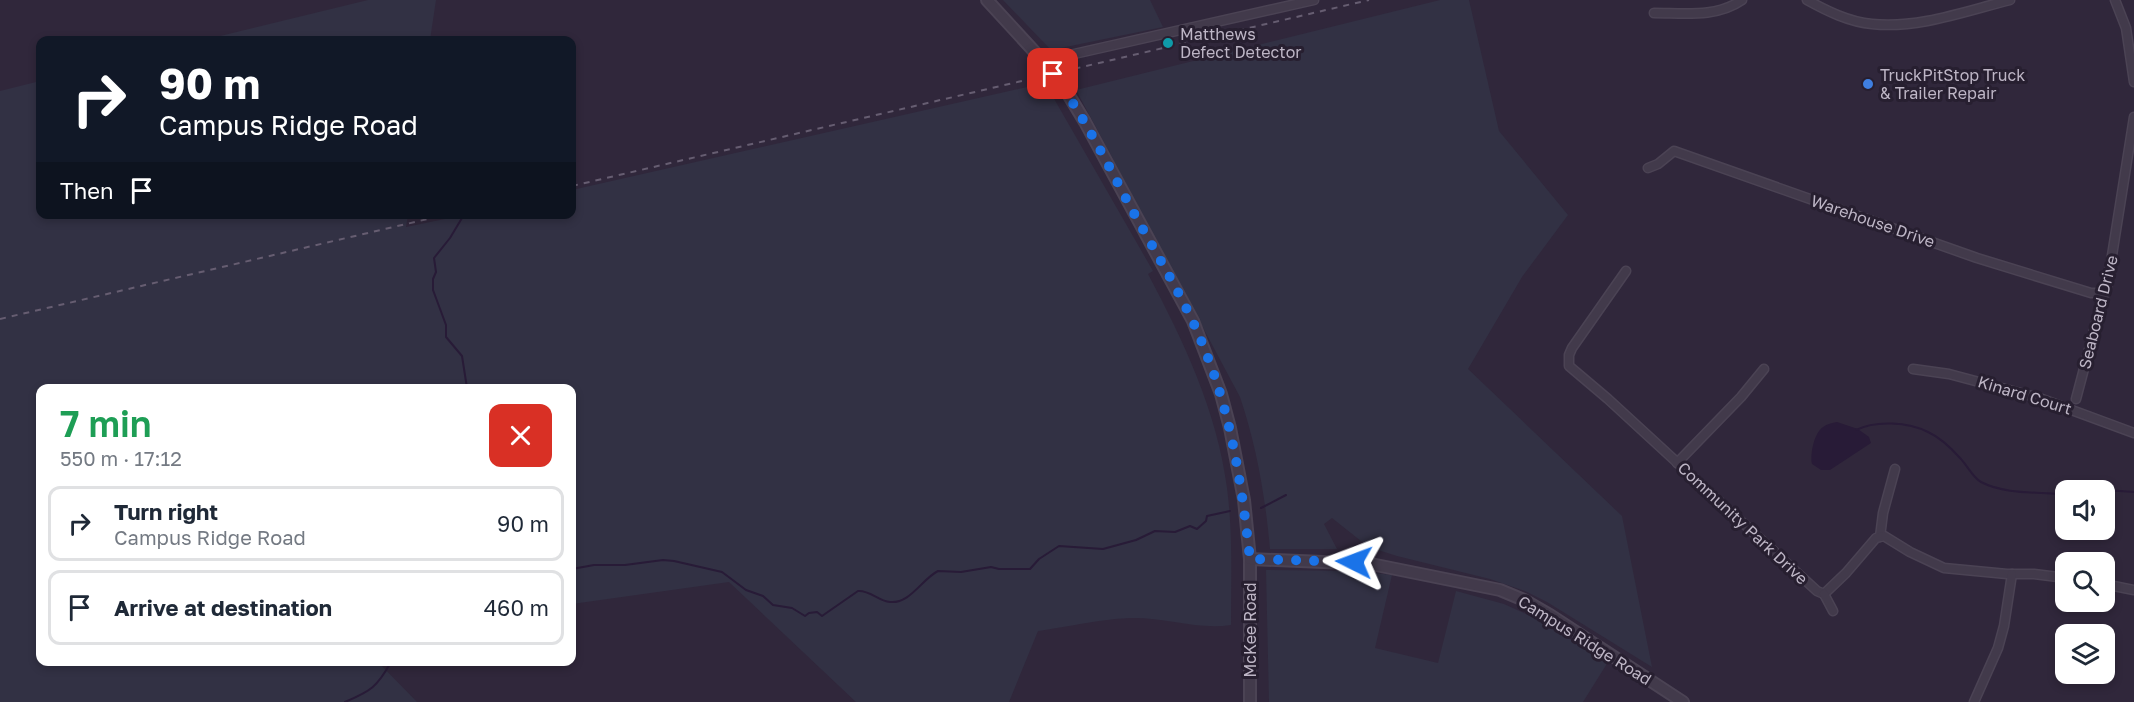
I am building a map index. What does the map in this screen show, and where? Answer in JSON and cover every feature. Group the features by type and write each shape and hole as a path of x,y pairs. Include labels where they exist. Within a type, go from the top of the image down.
{"street":[{"path":"987,0 1043,61 1065,89 1192,321 1221,394 1244,500 1250,559"},
{"path":"1043,61 1314,0"},
{"path":"1654,13 1708,13 1732,7 1742,0"},
{"path":"1807,0 1825,10 1852,20 1872,24 1901,25 2010,0"},
{"path":"2115,0 2126,28 2134,82"},
{"name":"Seaboard Drive","path":"2076,399 2107,287 2134,117"},
{"name":"Warehouse Drive","path":"1648,168 1658,164 1674,151 1977,258 2091,293 2104,293"},
{"name":"Community Park Drive","path":"1626,271 1572,348 1569,355 1569,366 1817,591 1824,594 1846,573 1870,543 1880,537"},
{"path":"1677,463 1741,397 1764,369"},
{"name":"Kinard Court","path":"1913,369 1949,374 2029,395 2134,433"},
{"path":"1895,469 1883,513 1880,537 1884,536 1910,552 1944,568 2055,577"},
{"name":"McKee Road","path":"1250,559 1250,702"},
{"name":"Campus Ridge Road","path":"1250,559 1371,564 1431,574 1500,590 1550,615 1683,702"},
{"path":"1974,702 1998,648 2004,626 2012,574"},
{"path":"2115,586 2134,590"},
{"path":"1824,594 1833,611"}],"shaded area":[{"path":"368,0 436,0 431,36 220,36"},
{"path":"1003,0 1150,0 1163,27 1051,50"},
{"path":"1440,0 1469,0 1499,131 1568,215 1522,277 1468,369 1622,516 1652,667 1547,602 1525,591 1490,579 1378,550 1361,541 1332,518 1324,524 1337,549 1270,549 1260,472 1240,397 1076,90"},
{"path":"36,82 36,219 407,219 406,227 445,219 576,219 576,189 1045,83 1153,271 1148,274 1186,351 1207,404 1222,459 1229,505 1231,625 1207,626 1123,618 1038,631 1009,702 856,702 729,582 576,603 576,384 36,384 36,666 382,666 417,702 0,702 0,91"},
{"path":"1837,422 1858,429 1869,437 1871,443 1830,470 1821,470 1812,464 1815,439 1823,427"},
{"path":"1266,570 1356,571 1392,575 1375,648 1438,663 1456,591 1504,604 1535,618 1608,662 1583,702 1269,702"}],"waterway":[{"path":"461,219 434,258 436,272 433,279 433,290 446,325 446,337 462,356 466,384"},
{"path":"1856,430 1882,424 1911,426 1932,434 1945,444 1981,482 1999,489 2055,494"},
{"path":"2115,491 2134,492"},
{"path":"1261,508 1286,495"},
{"path":"576,568 594,565 674,561 722,572 746,590 763,596 773,605 792,608 805,616 817,612 822,616 858,591 886,601 897,602 910,595 938,571 961,572 991,567 1030,569 1039,559 1059,546 1103,549 1136,540 1155,531 1175,532 1190,526 1197,529 1206,521 1207,516 1230,511"},
{"path":"345,702 372,687 389,666"}],"railway":[{"path":"576,185 1369,0"},
{"path":"0,319 428,219"}],"place":[{"name":"Matthews Defect Detector","path":"1168,43"},
{"name":"TruckPitStop Truck & Trailer Repair","path":"1868,84"}],"route":[{"path":"1053,74 1065,89 1084,122 1192,321 1208,357 1230,428 1244,500 1250,559 1354,562"}]}
